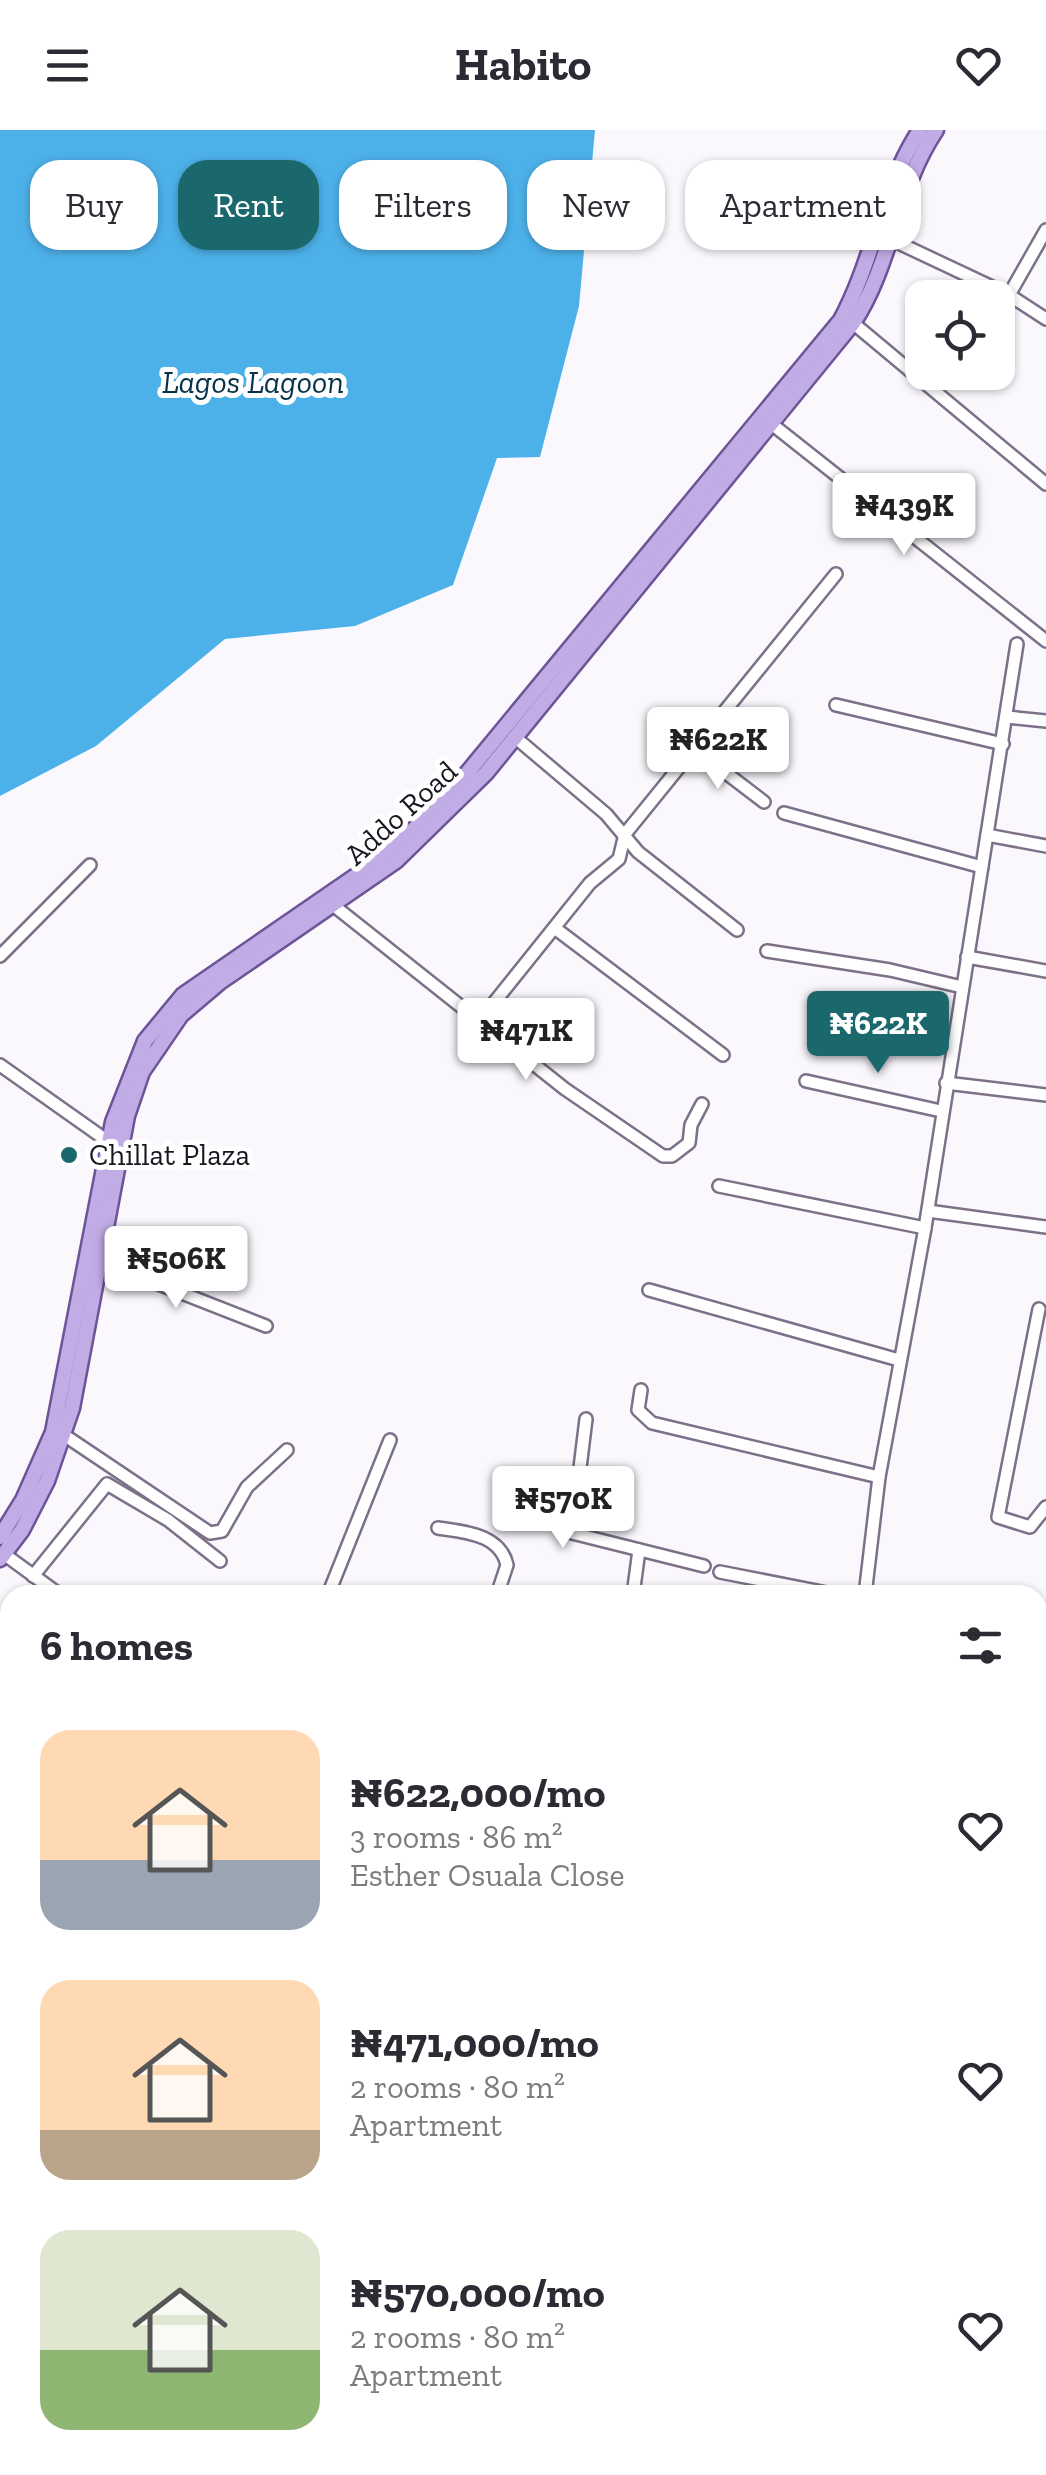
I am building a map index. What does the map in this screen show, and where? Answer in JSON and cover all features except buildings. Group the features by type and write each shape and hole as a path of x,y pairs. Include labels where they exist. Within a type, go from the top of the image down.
{"main road":[{"name":"Addo Road","path":"2,1557 33,1508 64,1435 127,1116 158,1046 196,1001 424,837 516,738 763,430 842,320 856,293 888,194 920,130"},
{"name":"Addo Road","path":"918,160 936,130"},
{"name":"Addo Road","path":"0,1537 23,1500 53,1432 118,1101 137,1055 174,1005 393,849 434,812 853,322 883,250"}],"street":[{"path":"1015,284 1046,230"},
{"path":"913,250 977,280"},
{"path":"1015,299 1046,318"},
{"path":"853,322 1046,484"},
{"path":"763,430 1046,641"},
{"path":"480,1019 598,874 619,859 625,834 836,574"},
{"path":"865,1585 879,1477 926,1228 941,1111 1017,644"},
{"path":"836,705 1003,744"},
{"path":"1007,716 1046,721"},
{"path":"516,738 625,834 638,852 737,930"},
{"path":"696,750 764,802"},
{"path":"784,813 982,867"},
{"path":"987,835 1046,846"},
{"path":"0,956 90,865"},
{"path":"333,905 565,1089 664,1156 689,1143 691,1125 702,1104"},
{"path":"556,930 723,1055"},
{"path":"766,951 962,986"},
{"path":"967,957 1046,971"},
{"path":"0,1065 109,1142"},
{"path":"806,1080 941,1111"},
{"path":"946,1083 1046,1094"},
{"path":"720,1186 926,1228"},
{"path":"928,1211 1046,1226"},
{"path":"100,1261 266,1326"},
{"path":"649,1290 899,1360"},
{"path":"1039,1310 998,1518 1030,1528 1046,1507"},
{"path":"641,1390 638,1410 652,1423 879,1477"},
{"path":"586,1419 572,1533 704,1566"},
{"path":"64,1435 210,1534 222,1531 247,1487 286,1450"},
{"path":"332,1585 390,1440"},
{"path":"33,1576 107,1484 168,1520 220,1560"},
{"path":"438,1528 477,1534 498,1548 507,1565 500,1585"},
{"path":"634,1585 639,1550"},
{"path":"2,1557 46,1585"},
{"path":"720,1572 786,1585"}],"water":[{"name":"Lagos Lagoon","path":"0,130 595,130 592,160 527,160 527,250 584,250 579,306 540,457 497,458 453,585 355,626 225,639 96,746 0,796"}],"place":[{"name":"Chillat Plaza","path":"69,1155"}]}
